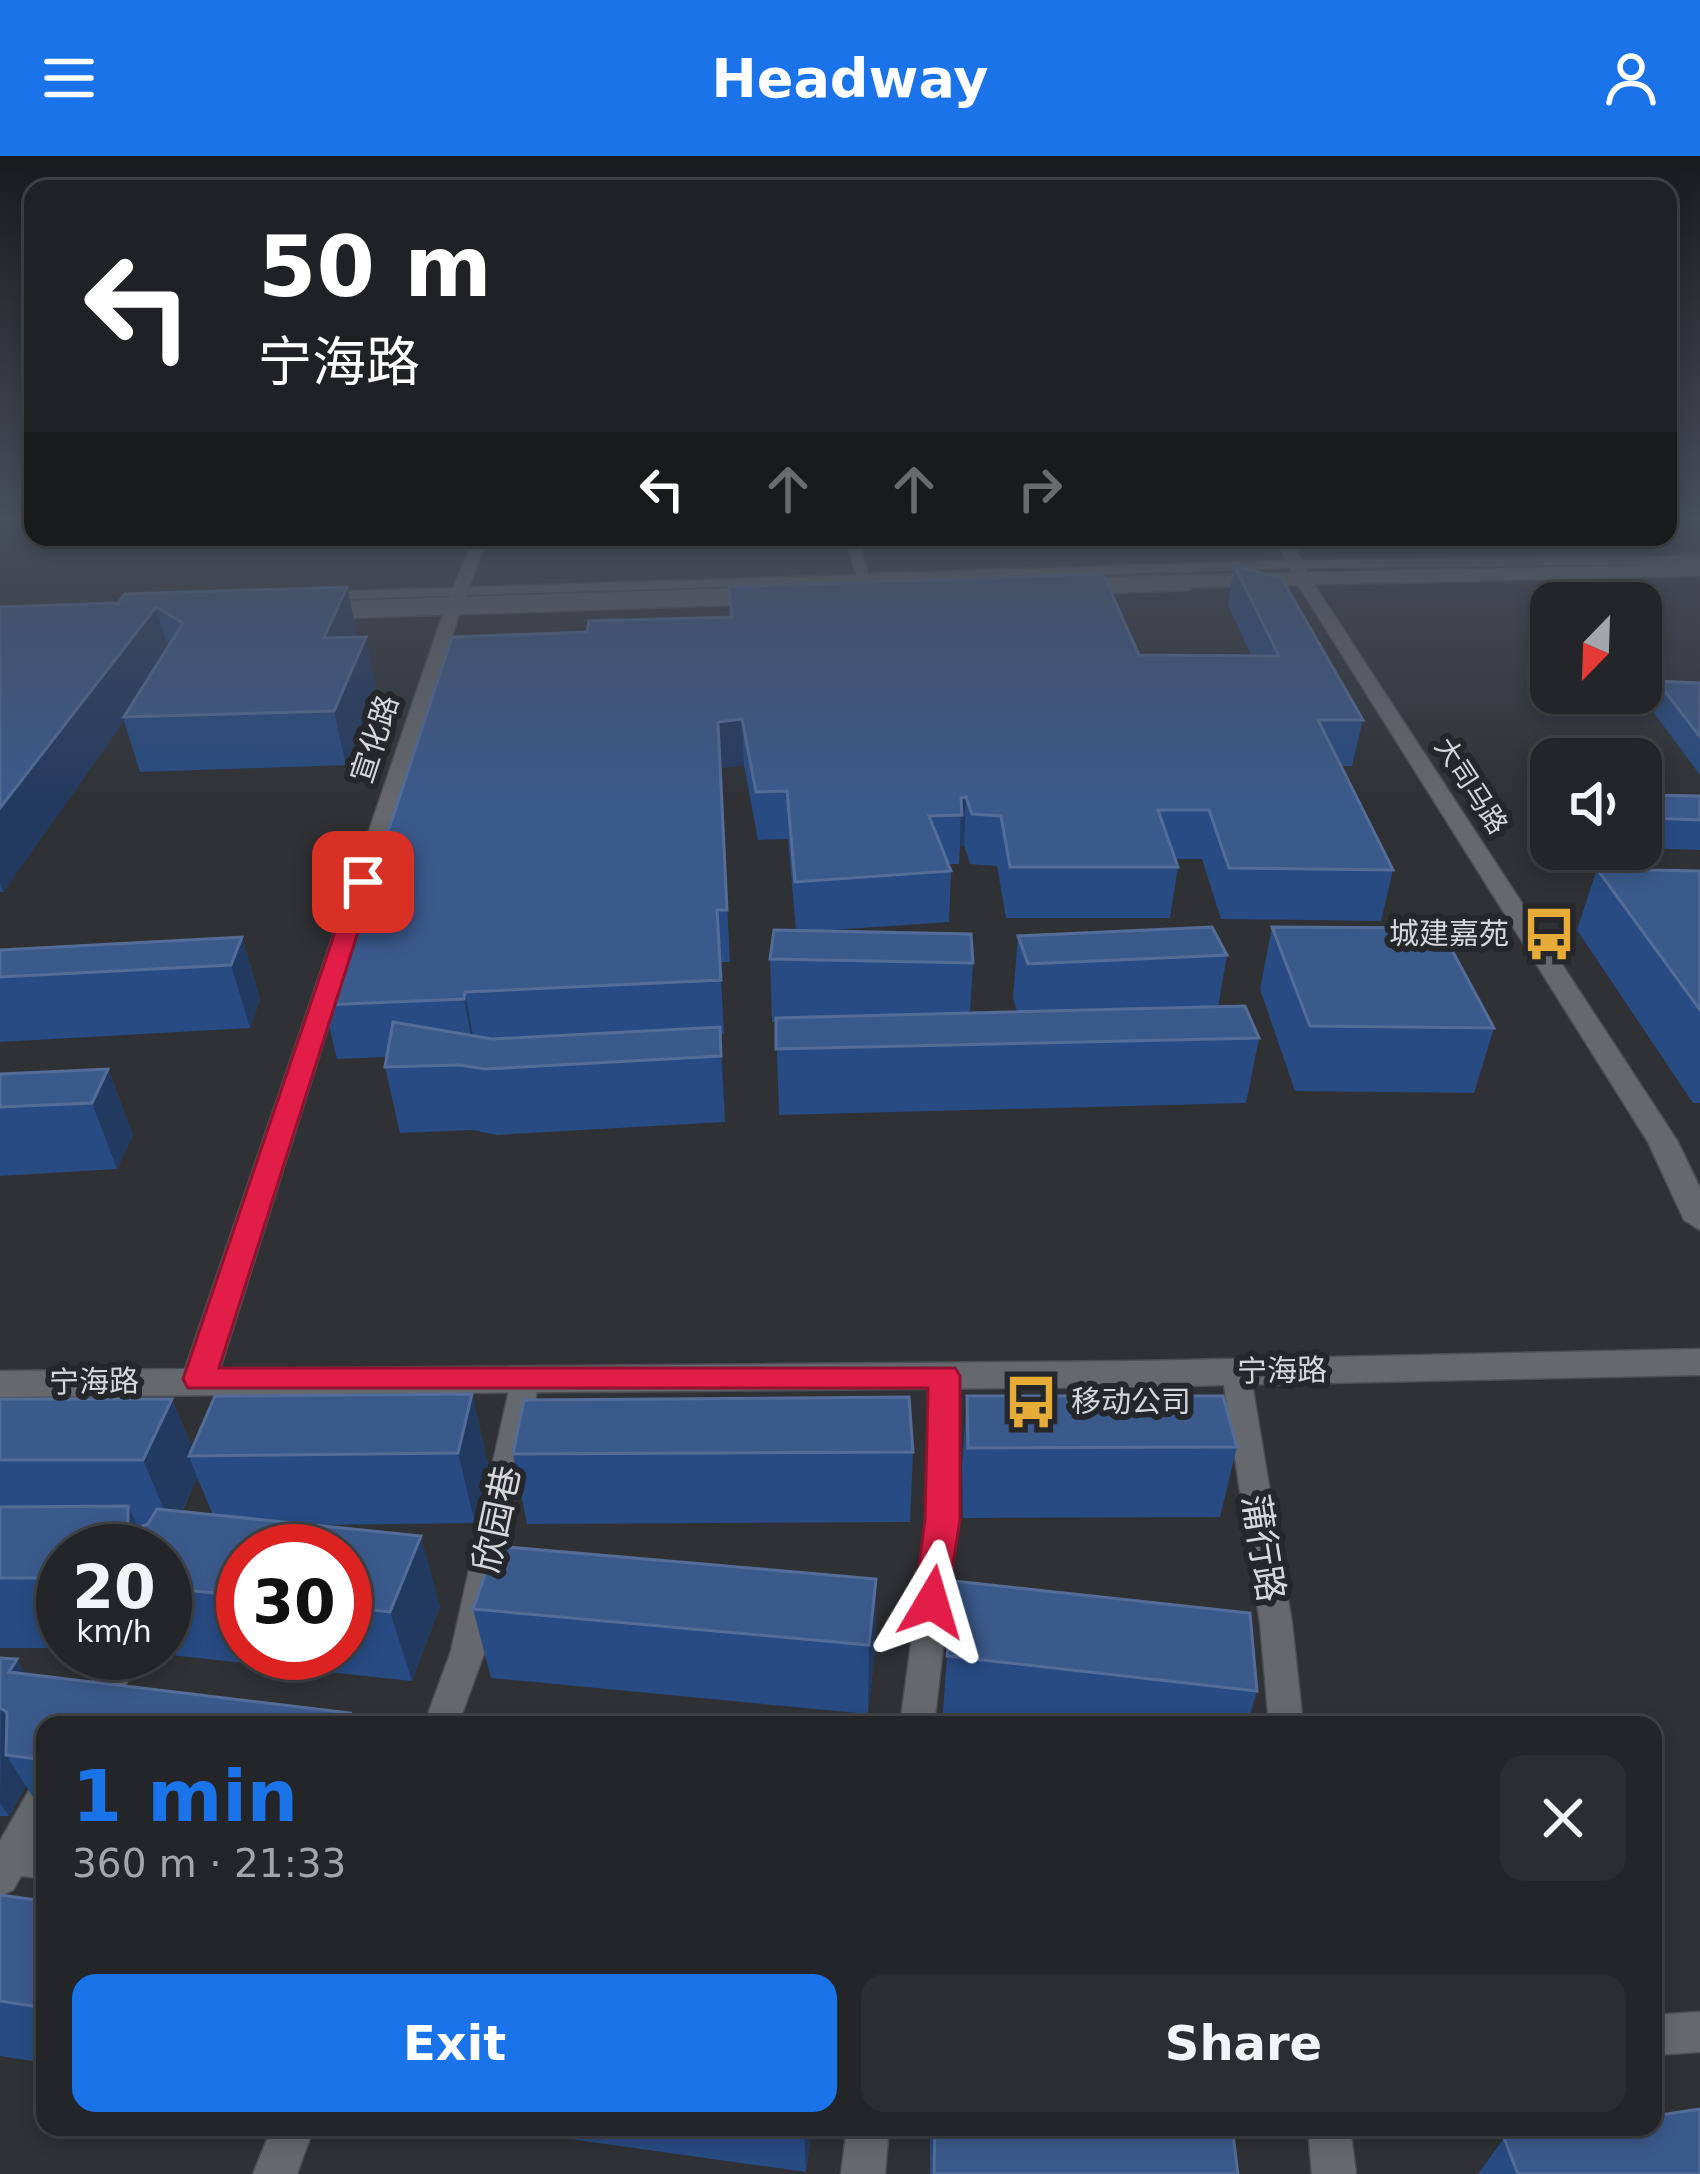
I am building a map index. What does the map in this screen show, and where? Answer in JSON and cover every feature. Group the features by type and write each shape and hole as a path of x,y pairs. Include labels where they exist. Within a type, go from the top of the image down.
{"street":[{"name":"宣化路","path":"199,1379 452,615"},
{"name":"大司马路","path":"1327,615 1663,1142 1700,1220"},
{"name":"宁海路","path":"0,1385 199,1379 944,1376 1700,1362"},
{"name":"蒲行路","path":"1236,1372 1276,1623 1285,1716"},
{"path":"917,1716 943,1520 944,1376"},
{"path":"237,1421 250,1379"},
{"name":"欣园巷","path":"444,1716 468,1651 525,1381"},
{"path":"90,1716 111,1680"},
{"path":"19,1865 36,1821"},
{"path":"1662,2034 1700,2032"},
{"path":"275,2174 290,2136"},
{"path":"863,2174 867,2136"},
{"path":"1330,2136 1334,2174"}],"building":[{"path":"0,615 150,615 0,808"},
{"path":"170,615 334,615 324,638 366,637 334,711 124,717 183,623"},
{"path":"732,615 1121,615 1139,655 1279,656 1259,615 1303,615 1363,720 1318,720 1393,870 1229,868 1209,810 1158,810 1178,867 1010,867 1001,816 972,814 966,797 961,798 962,815 929,816 951,871 795,882 787,791 756,792 742,719 718,722 727,910 717,910 721,980 465,992 464,999 324,1005 452,637 587,632 589,621"},
{"path":"1662,681 1700,683 1700,737 1662,688"},
{"path":"1662,795 1700,796 1700,820 1662,818"},
{"path":"1598,870 1700,871 1700,1010"},
{"path":"1212,927 1227,955 1028,964 1018,936"},
{"path":"1272,927 1440,928 1494,1028 1310,1026"},
{"path":"774,930 971,934 973,963 770,959"},
{"path":"242,937 231,965 0,977 0,950"},
{"path":"1245,1006 1259,1038 776,1049 776,1018"},
{"path":"393,1022 492,1039 720,1027 721,1056 485,1069 385,1067"},
{"path":"108,1069 92,1103 0,1107 0,1074"},
{"path":"472,1394 458,1453 189,1456 215,1396"},
{"path":"967,1396 1223,1396 1237,1447 968,1448"},
{"path":"909,1397 913,1452 513,1454 524,1400"},
{"path":"0,1399 172,1399 143,1460 0,1460"},
{"path":"128,1506 128,1524 36,1524 36,1578 0,1578 0,1507"},
{"path":"157,1509 304,1524 216,1524 216,1593 192,1591 192,1524 148,1524"},
{"path":"372,1531 421,1536 390,1612 372,1610"},
{"path":"495,1546 876,1579 869,1645 473,1609"},
{"path":"954,1581 1250,1613 1257,1691 947,1656"},
{"path":"0,1658 17,1659 9,1672 36,1675 36,1680 76,1680 350,1713 36,1716 36,1759 6,1755 7,1712 0,1708"},
{"path":"0,1895 36,1900 36,2007 0,2001"},
{"path":"1700,2109 1700,2174 1518,2174 1504,2138 1662,2136 1662,2115"},
{"path":"935,2136 1233,2136 1238,2174 934,2174"}],"place":[{"name":"城建嘉苑","path":"1549,934"},
{"name":"移动公司","path":"1031,1402"}],"route":[{"path":"363,882 199,1379 944,1376 943,1520 932,1602"}]}
